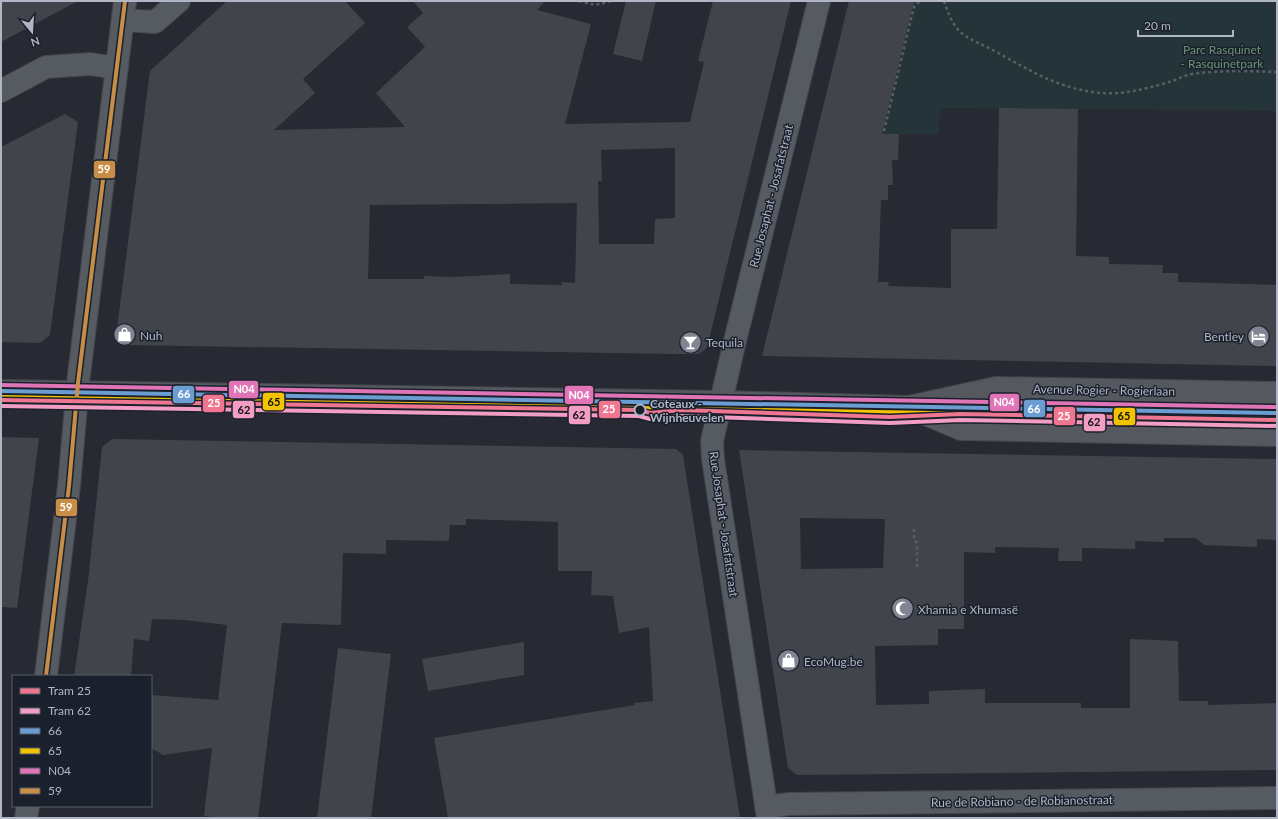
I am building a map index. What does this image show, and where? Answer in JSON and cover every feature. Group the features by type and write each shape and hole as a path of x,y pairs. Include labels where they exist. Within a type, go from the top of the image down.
{"street":[{"path":"46,675 68,493 77,392 124,11 155,22 179,1"},
{"name":"Rue Josaphat - Josafatstraat","path":"767,812 713,459 712,441 734,345 819,1"},
{"path":"1,91 46,67 90,64 117,68"},
{"name":"Avenue Rogier - Rogierlaan","path":"1,391 721,402 909,407 996,388 1277,393"},
{"name":"Avenue Rogier - Rogierlaan","path":"909,407 961,429 1277,435"},
{"name":"Rue de Robiano - de Robianostraat","path":"767,812 789,804 1277,798"},
{"path":"26,818 28,807"}],"lane":[{"name":"Avenue Rogier - Rogierlaan","path":"909,407 1277,413"}],"path":[{"path":"579,1 595,5 611,1"},
{"path":"884,131 914,7 920,1"},
{"path":"944,1 955,28 965,36 1032,73 1075,88 1101,93 1121,93 1164,83 1191,74 1248,71 1277,72"},
{"path":"914,529 914,538 917,544 917,570"}],"green space":[{"name":"Parc Rasquinet - Rasquinetpark","path":"910,1 1277,1 1277,111 940,108 939,134 881,134"}],"building":[{"path":"1,1 78,1 1,42"},
{"path":"227,1 345,1 365,23 303,79 315,93 274,130 405,127 376,93 425,47 407,27 423,13 413,1 545,1 537,10 591,24 565,124 690,122 704,62 698,61 713,1 791,1 707,348 699,354 125,345 116,336 150,71","holes":["675,148 675,218 655,219 654,244 599,244 598,181 602,181 601,150","577,203 575,283 562,282 562,285 510,284 510,274 453,277 424,276 424,279 368,279 370,205"]},
{"path":"626,1 656,1 642,61 613,54"},
{"path":"849,1 914,1 882,134 899,134 898,160 892,160 893,185 888,185 888,200 881,200 878,282 889,282 888,286 951,288 951,229 997,229 999,108 1078,109 1076,256 1109,257 1109,264 1163,265 1162,273 1178,273 1178,282 1277,285 1277,366 762,356"},
{"path":"65,114 78,122 50,335 40,343 1,342 1,147"},
{"path":"1,437 39,438 17,608 1,607"},
{"path":"112,439 676,449 683,455 740,818 448,818 434,738 653,701 649,627 619,633 613,596 591,595 592,571 558,571 558,522 466,519 466,525 450,525 449,541 386,540 386,554 343,553 341,625 282,623 258,818 220,818 204,816 212,748 163,755 152,749 152,695 218,700 227,625 185,620 152,619 149,641 134,639 131,675 74,675 88,581 102,447"},
{"path":"739,450 1277,459 1277,540 1257,539 1257,547 1204,545 1196,538 1164,538 1164,542 1135,541 1135,549 1082,548 1082,561 1058,561 1059,548 995,547 995,553 964,552 964,629 938,629 938,645 875,646 876,705 929,704 929,691 985,689 985,703 1081,703 1081,708 1130,708 1130,639 1178,641 1179,701 1208,701 1208,705 1277,703 1277,770 797,775 788,768","holes":["800,518 885,519 883,568 801,569"]},
{"path":"524,642 524,675 428,691 422,659"},
{"path":"338,648 391,654 371,818 317,818"}],"tram line":[{"name":"25","path":"1,400 640,410 650,413 681,410 890,417 961,414 1277,420"},
{"name":"62","path":"1,406 639,416 650,419 681,416 890,423 961,420 1277,426"}],"transit line":[{"name":"59","path":"46,675 69,486 78,383 125,1"},
{"name":"N04","path":"1,385 1277,407"},
{"name":"66","path":"1,391 1277,413"},
{"name":"65","path":"1,397 1277,419"}],"place":[{"name":"Nuh","path":"125,335"},
{"name":"Bentley","path":"1259,336"},
{"name":"Tequila","path":"691,342"},
{"name":"Coteaux - Wijnheuvelen","path":"640,410"},
{"name":"Xhamia e Xhumasë","path":"902,609"},
{"name":"EcoMug.be","path":"788,661"}]}
